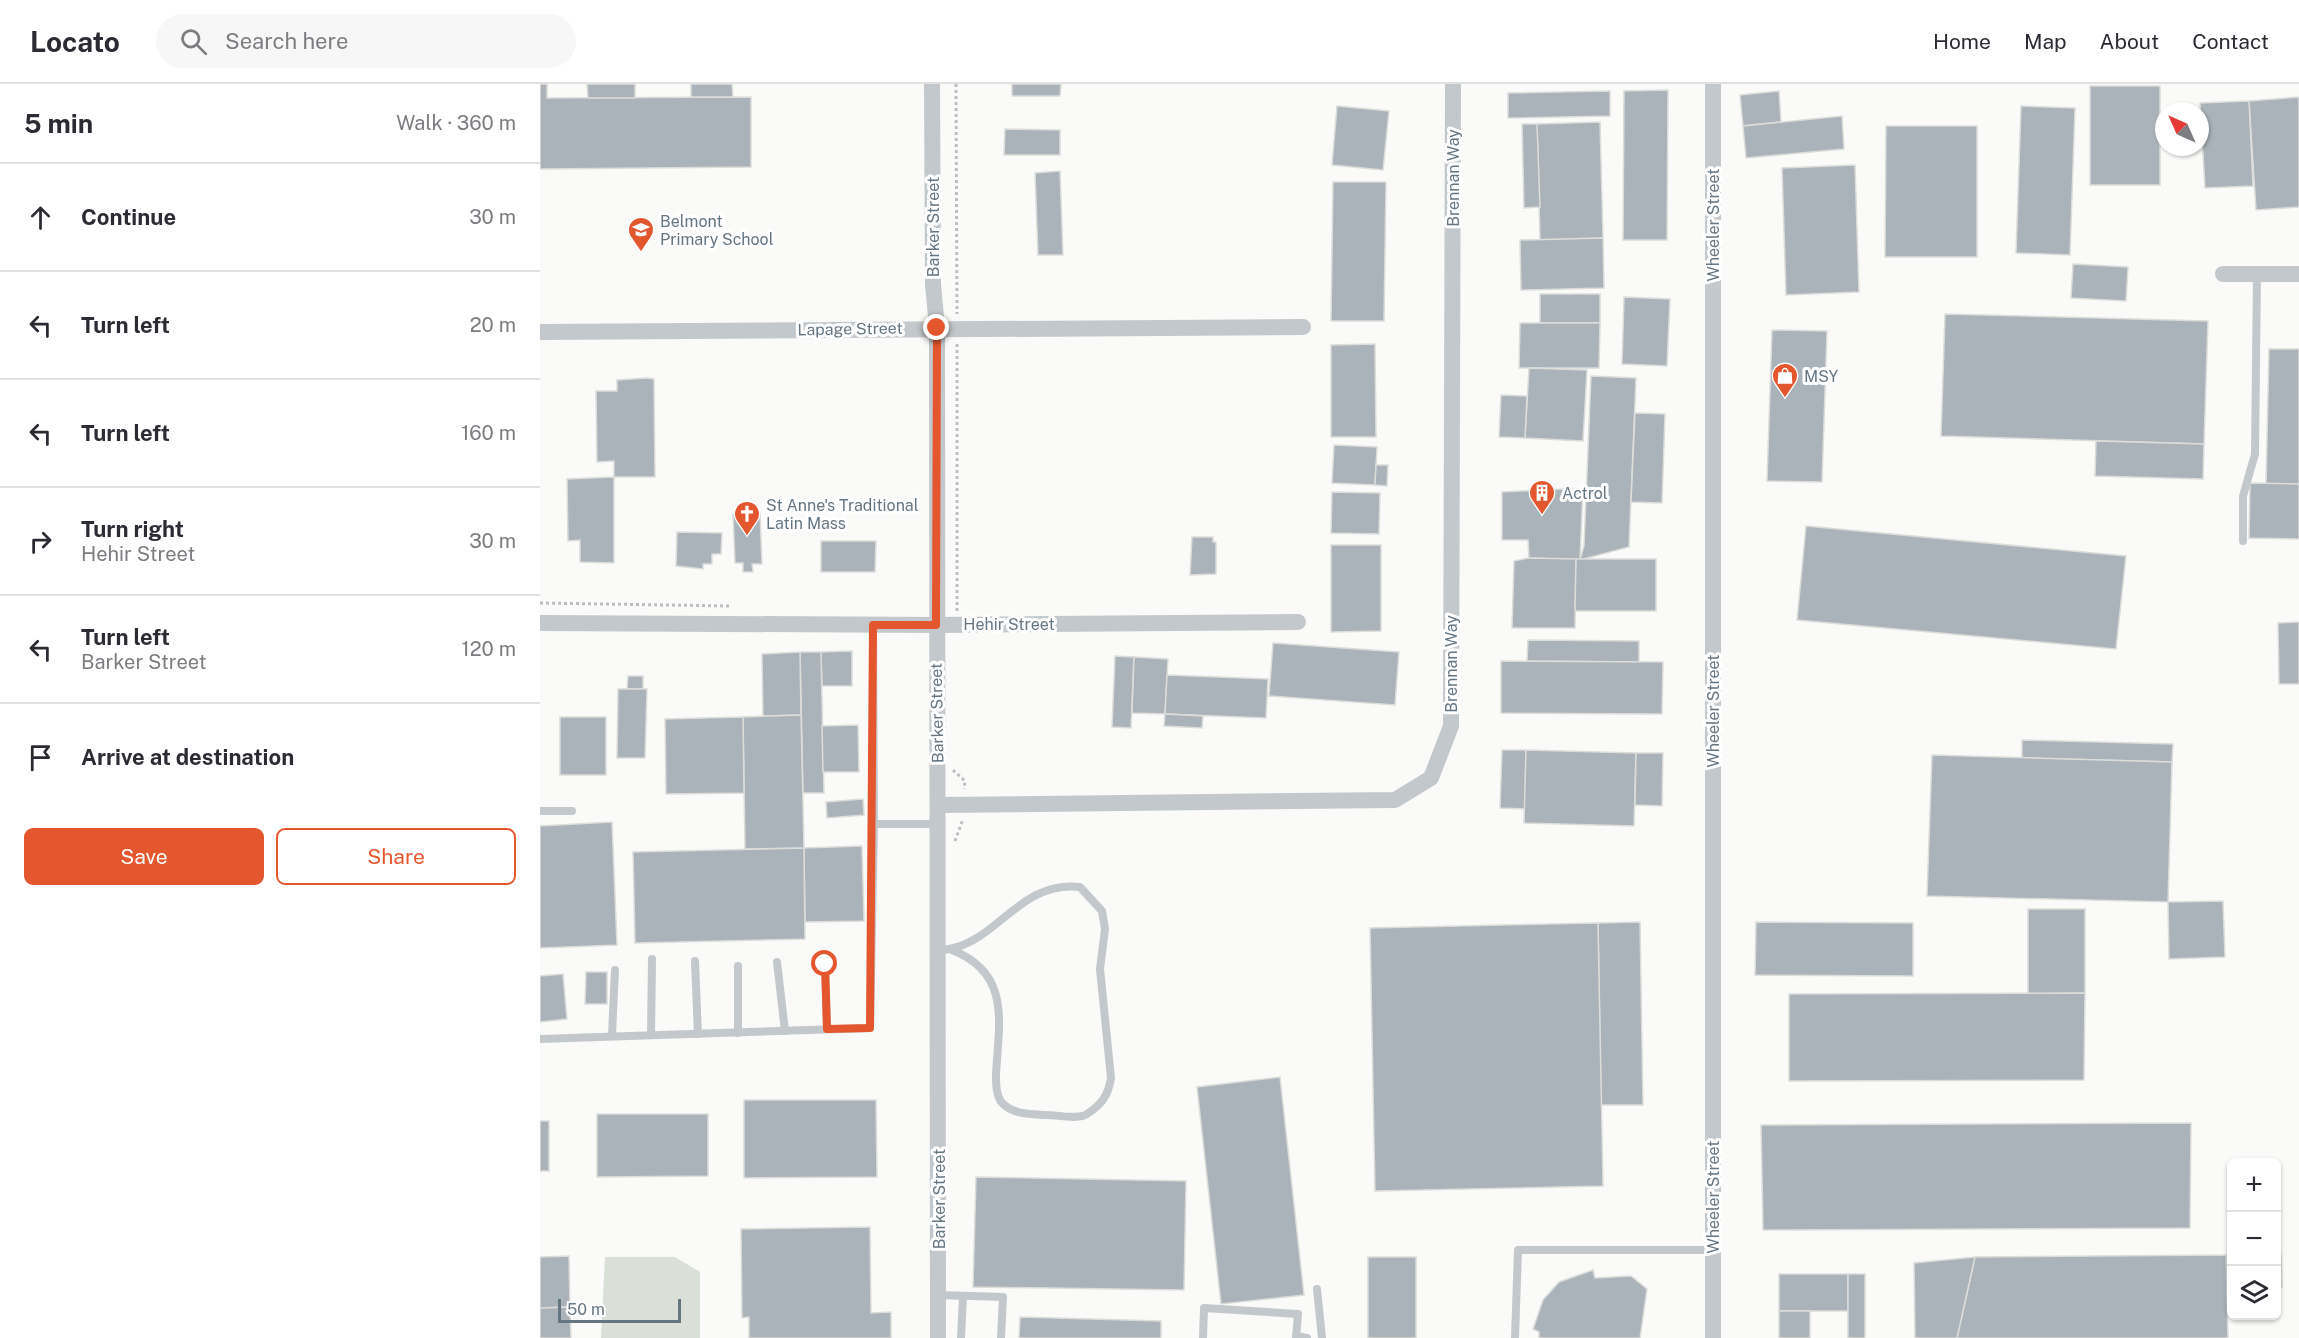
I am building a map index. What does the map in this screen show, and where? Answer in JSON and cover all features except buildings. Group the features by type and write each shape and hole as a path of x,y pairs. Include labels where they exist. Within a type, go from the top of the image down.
{"street":[{"name":"Brennan Way","path":"939,805 1395,800 1431,778 1451,726 1453,84"},
{"name":"Wheeler Street","path":"1713,84 1713,1338"},
{"name":"Barker Street","path":"933,85 933,284 937,328 936,625 939,824 946,950 938,1338"},
{"path":"2223,274 2299,274"},
{"name":"Lapage Street","path":"540,332 1303,327"},
{"name":"Hehir Street","path":"540,623 936,625 1298,622"}],"lane":[{"path":"2242,541 2242,496 2255,454 2257,274"},
{"path":"540,1039 870,1028 874,824 873,625"},
{"path":"540,811 572,811"},
{"path":"874,824 939,824"},
{"path":"1080,887 1091,896 1101,911 1106,929 1100,969 1111,1078 1109,1092 1100,1105 1083,1116 1019,1113 1003,1104 996,1088 999,1012 997,991 971,958 946,950 969,944 1025,899 1050,888 1080,887"},
{"path":"651,1035 652,959"},
{"path":"695,961 698,1034"},
{"path":"777,962 785,1031"},
{"path":"825,964 827,1029"},
{"path":"738,966 738,1033"},
{"path":"612,1035 615,970"},
{"path":"1515,1338 1518,1250 1712,1250"},
{"path":"1317,1289 1322,1338"},
{"path":"938,1295 1003,1297 1001,1338"},
{"path":"962,1338 963,1296"},
{"path":"1203,1338 1204,1308 1298,1314 1296,1337 1307,1338"}],"shaded area":[{"path":"605,1257 675,1257 700,1272 700,1338 601,1338"}],"place":[{"name":"Belmont Primary School","path":"641,253"},
{"name":"MSY","path":"1785,399"},
{"name":"Actrol","path":"1542,516"},
{"name":"St Anne's Traditional Latin Mass","path":"747,537"}],"route":[{"path":"825,964 827,1029 870,1028 874,824 873,625 936,625 937,328"}]}
